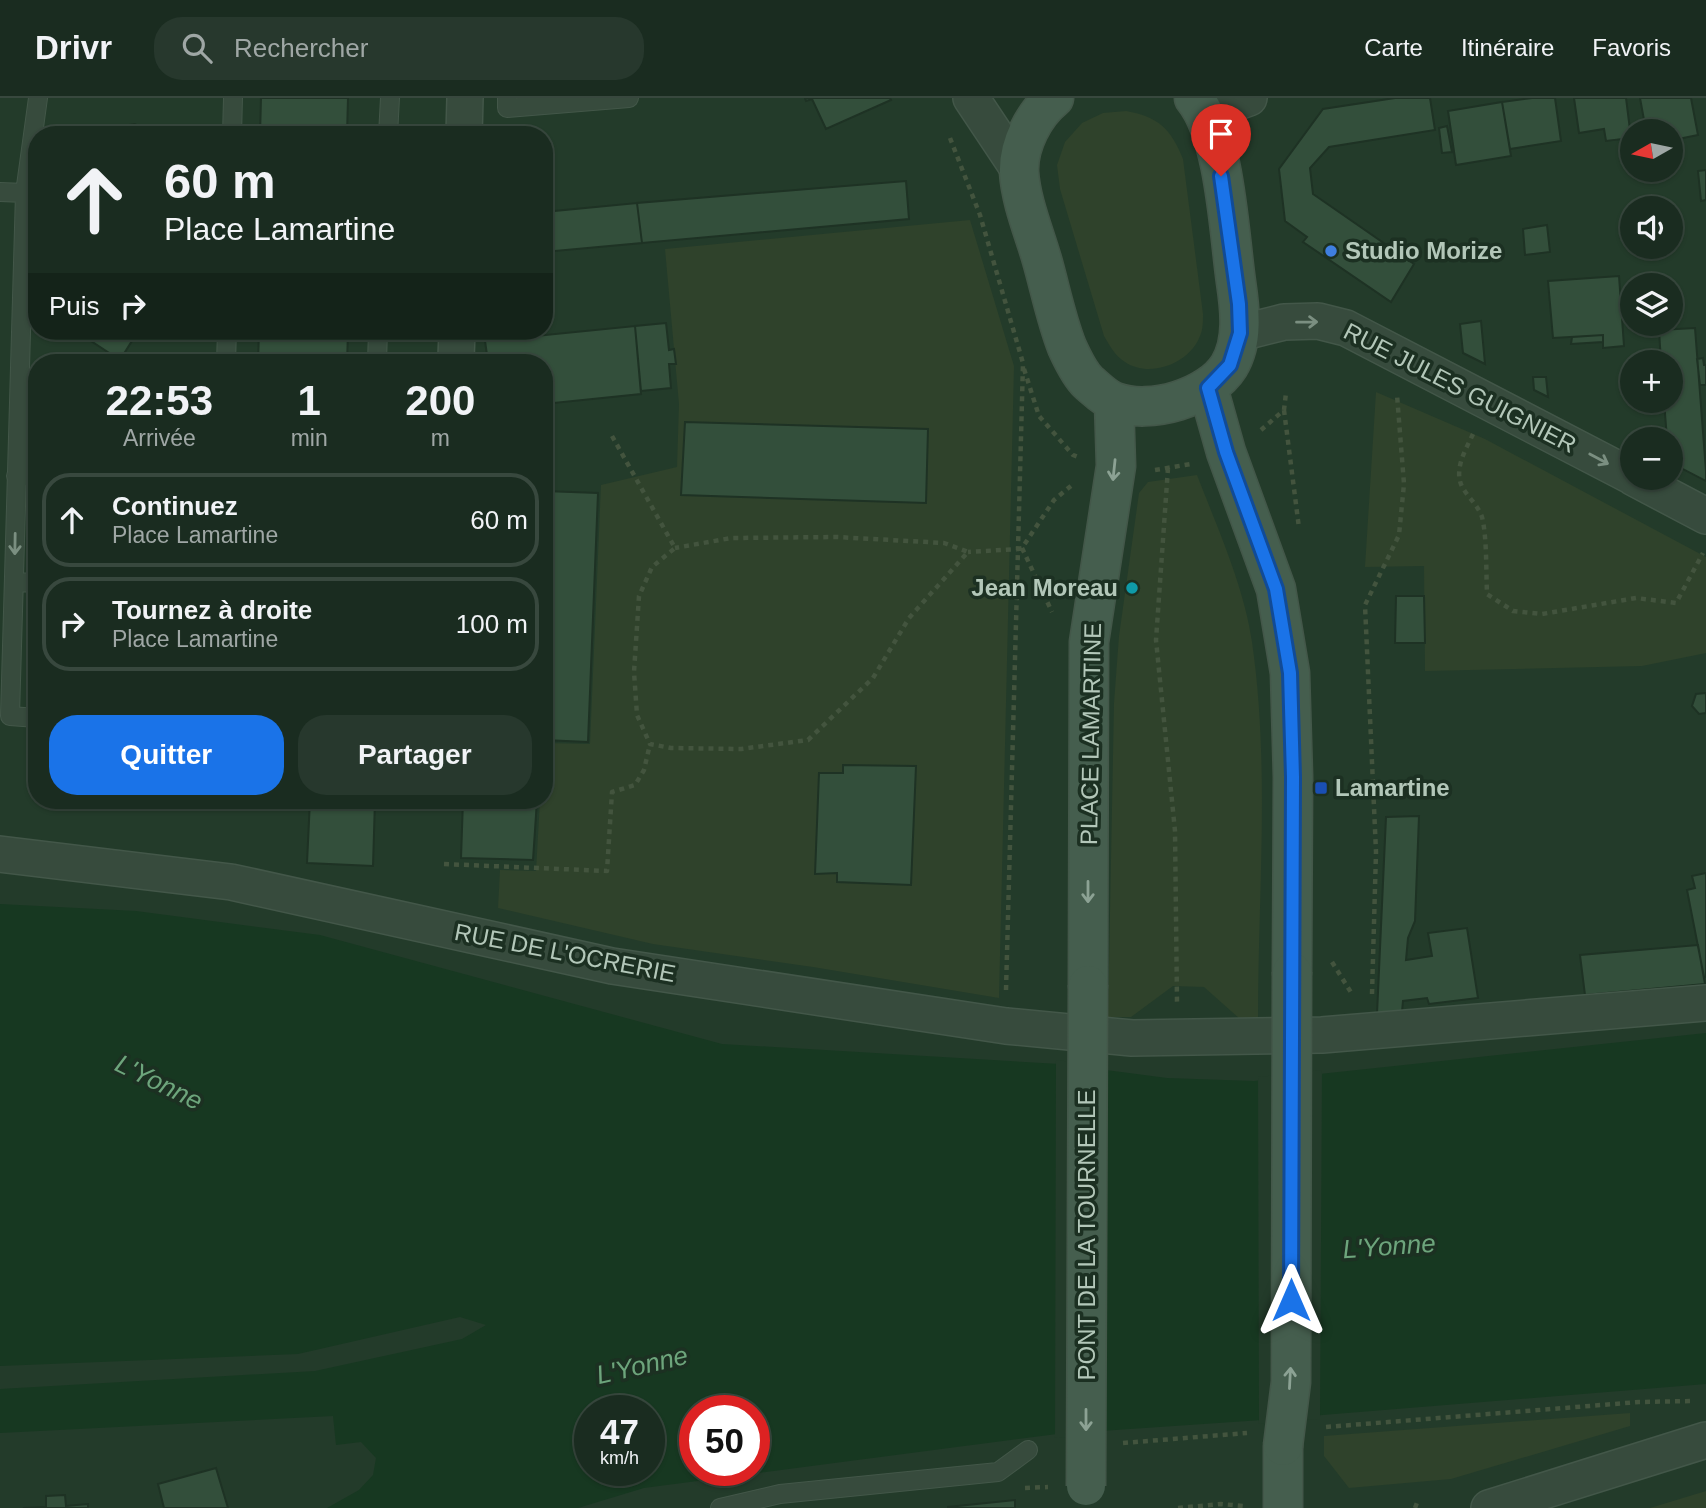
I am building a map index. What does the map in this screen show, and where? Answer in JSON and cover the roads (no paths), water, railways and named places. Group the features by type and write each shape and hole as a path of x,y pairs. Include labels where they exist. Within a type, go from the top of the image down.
{"main road":[{"path":"1045,100 1026,135 1019,170 1024,199 1068,348 1086,380 1114,402 1145,407 1179,401 1208,388 1230,365 1240,333 1239,304 1218,151 1197,102"},
{"path":"1208,388 1226,452 1276,589 1290,673 1293,777 1291,1382 1286,1435 1265,1507"},
{"name":"PLACE LAMARTINE","path":"1088,985 1089,642 1116,466 1114,402"},
{"name":"PONT DE LA TOURNELLE","path":"1075,1494 1088,985"}],"street":[{"path":"464,126 465,98"},
{"path":"971,98 1019,170"},
{"path":"1197,102 1250,98"},
{"name":"RUE JULES GUIGNIER","path":"1240,333 1284,322 1318,321 1346,328 1620,470"},
{"name":"RUE JULES GUIGNIER","path":"1658,490 1706,516"},
{"name":"RUE DE L'OCRERIE","path":"0,854 231,882 612,966 1006,1026 1132,1038 1322,1035 1706,1003"},
{"path":"1489,1508 1706,1440"}],"lane":[{"path":"34,126 38,98"},
{"path":"232,126 233,98"},
{"path":"388,126 390,98"},
{"path":"507,98 507,108 629,98"},
{"path":"28,171 25,193 10,716 28,717"},
{"path":"0,192 25,193"},
{"path":"16,476 28,476"},
{"path":"14,582 28,583"},
{"path":"720,1508 780,1494 998,1472 1028,1450"}],"water":[{"name":"L'Yonne","path":"0,904 136,911 320,935 722,1044 1060,1064 1167,1078 1254,1081 1706,1033 1706,1384 1057,1434 770,1472 770,1395 679,1395 679,1483 665,1485 665,1395 574,1395 574,1486 659,1486 578,1508 327,1508 359,1490 373,1475 376,1458 361,1442 336,1445 333,1416 0,1433 0,1389 315,1371 462,1339 486,1325 460,1317 298,1354 0,1366"}],"place":[{"name":"Studio Morize","path":"1331,251"},
{"name":"Jean Moreau","path":"1132,588"},
{"name":"Lamartine","path":"1321,788"}]}
